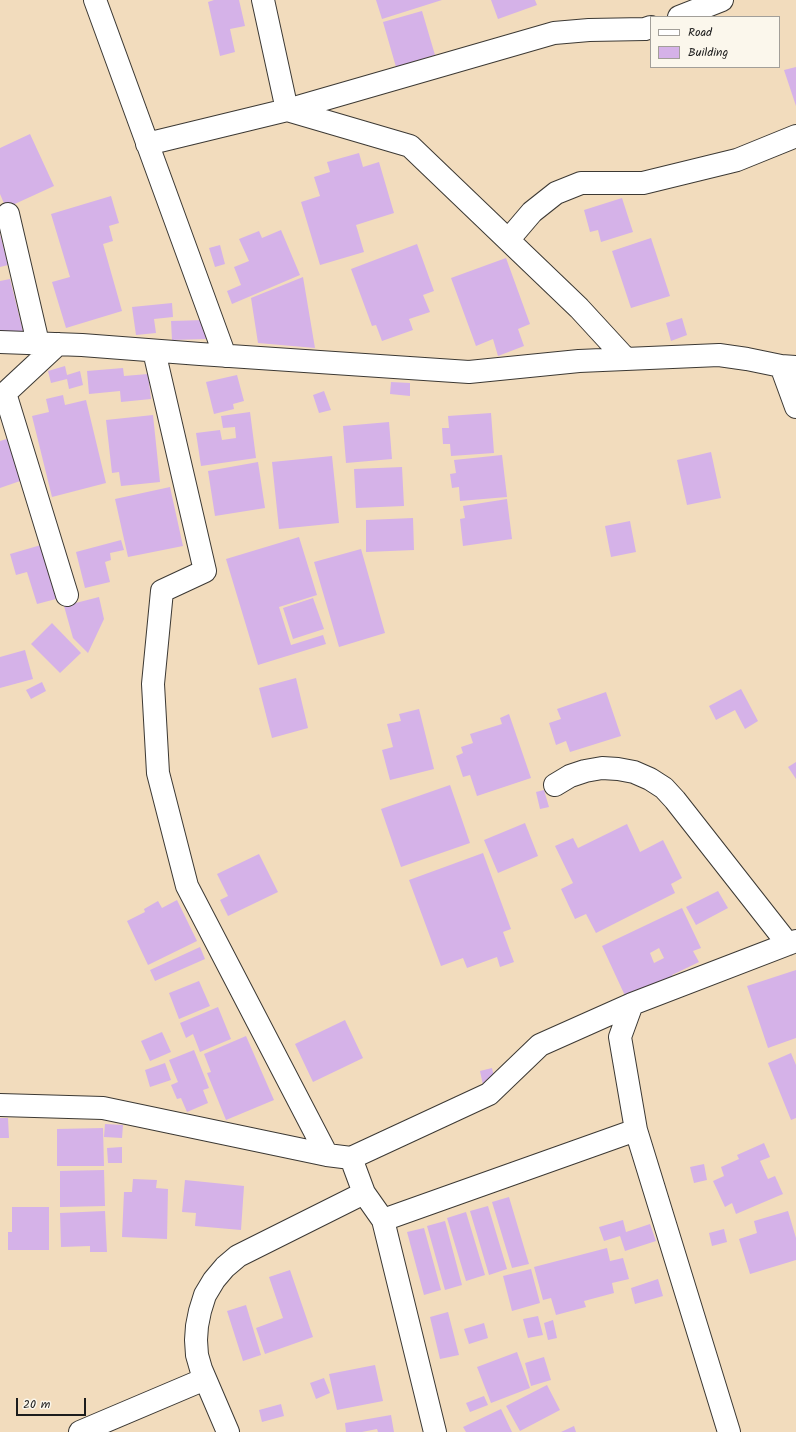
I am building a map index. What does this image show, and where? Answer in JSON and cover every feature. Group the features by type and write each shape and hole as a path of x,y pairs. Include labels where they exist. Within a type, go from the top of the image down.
{"street":[{"path":"95,0 225,356"},
{"path":"263,0 287,110"},
{"path":"682,16 722,0"},
{"path":"147,144 287,110 554,32 645,29 650,27"},
{"path":"287,110 410,146 509,239 579,308 625,358"},
{"path":"509,239 532,212 556,194 581,183 644,183 737,160 796,136"},
{"path":"8,214 48,344"},
{"path":"0,342 469,372 579,361 719,355 789,367 796,408"},
{"path":"48,344 2,395 67,595"},
{"path":"154,351 205,571 162,591 153,684 158,773 188,886 326,1155"},
{"path":"0,1106 103,1108 326,1155 351,1158 489,1094 540,1044 632,1004 792,942 664,788 650,779 634,772 602,768 585,771 570,776 555,785"},
{"path":"632,1004 620,1037 636,1130 729,1432"},
{"path":"383,1220 636,1130"},
{"path":"351,1158 364,1193 383,1220 436,1432"},
{"path":"228,1432 205,1379 197,1355 197,1326 205,1295 214,1280 225,1267 238,1256 364,1193"},
{"path":"80,1432 205,1379"}],"building":[{"path":"214,0 239,0 245,26 230,29 235,52 220,56 208,2"},
{"path":"376,0 442,0 382,19"},
{"path":"491,0 535,0 537,5 498,19"},
{"path":"422,11 435,55 396,67 383,22"},
{"path":"796,67 796,106 784,70"},
{"path":"30,134 54,186 6,208 0,194 0,148"},
{"path":"359,153 363,167 379,162 394,213 356,225 364,252 320,265 301,202 320,196 314,177 330,172 327,162"},
{"path":"111,196 119,223 109,226 113,241 103,244 122,311 66,328 52,282 70,277 51,214"},
{"path":"622,198 633,232 601,242 598,230 590,232 584,210"},
{"path":"281,230 300,275 232,304 227,291 241,285 234,267 249,261 239,239 259,231 262,238"},
{"path":"0,234 8,265 0,267"},
{"path":"651,238 670,296 631,308 612,251"},
{"path":"417,244 434,291 423,295 430,312 409,319 413,330 382,341 376,325 372,326 351,269"},
{"path":"220,245 225,264 215,267 209,248"},
{"path":"506,258 530,324 518,329 524,346 498,356 493,339 476,346 451,278"},
{"path":"303,277 315,348 258,343 251,298"},
{"path":"10,279 23,331 0,334 0,281"},
{"path":"172,303 173,317 154,319 156,333 136,335 132,307"},
{"path":"682,318 687,335 671,341 666,323"},
{"path":"205,320 206,339 172,340 171,321"},
{"path":"65,366 67,375 80,371 83,385 69,389 67,379 51,383 48,371"},
{"path":"123,368 124,376 148,374 151,399 121,402 120,391 89,394 87,371"},
{"path":"237,375 244,401 233,404 234,409 214,414 206,382"},
{"path":"391,382 410,383 410,396 390,394"},
{"path":"324,391 331,410 319,413 313,395"},
{"path":"63,395 65,405 86,400 106,483 52,497 32,416 49,412 46,399"},
{"path":"250,412 256,458 201,466 196,433 220,430 222,440 236,438 235,427 223,428 221,416"},
{"path":"491,413 494,453 451,456 450,444 443,444 442,428 449,428 448,416"},
{"path":"153,415 160,482 121,486 119,472 112,473 106,420"},
{"path":"389,422 392,459 346,463 343,426"},
{"path":"10,438 23,480 0,488 0,441"},
{"path":"711,452 721,498 687,505 677,460"},
{"path":"502,455 507,497 460,501 459,487 452,488 450,474 456,473 454,460"},
{"path":"332,456 339,523 279,529 272,462"},
{"path":"258,462 265,508 215,516 208,471"},
{"path":"402,467 404,506 356,508 354,469"},
{"path":"170,487 183,546 128,557 115,499"},
{"path":"507,499 512,539 463,546 460,519 465,518 463,506"},
{"path":"413,518 414,550 366,552 366,520"},
{"path":"630,521 636,552 611,557 605,526"},
{"path":"299,537 317,595 279,607 291,645 323,635 326,644 258,665 226,559"},
{"path":"121,540 124,550 110,553 111,560 105,562 110,582 85,588 76,552"},
{"path":"41,545 56,599 37,604 27,572 16,575 10,554"},
{"path":"361,549 385,633 339,647 314,562"},
{"path":"99,597 104,619 88,653 73,638 64,606"},
{"path":"313,598 324,629 293,639 283,608"},
{"path":"52,623 81,653 60,673 31,644"},
{"path":"25,650 33,679 0,688 0,657"},
{"path":"296,678 308,728 272,738 259,688"},
{"path":"42,682 46,691 31,699 26,690"},
{"path":"741,689 758,721 745,729 735,710 716,720 709,706"},
{"path":"606,692 621,736 570,752 566,741 556,745 549,723 561,719 557,709"},
{"path":"419,709 434,769 390,780 382,750 393,747 387,724 401,721 399,714"},
{"path":"509,714 531,778 477,796 470,775 463,777 456,756 463,753 461,747 473,743 470,734 502,724 500,718"},
{"path":"796,762 796,779 788,767"},
{"path":"450,785 470,843 401,867 381,809"},
{"path":"544,790 549,807 540,809 536,792"},
{"path":"525,823 538,856 498,873 484,840"},
{"path":"627,824 640,852 663,840 682,878 671,884 675,893 596,933 586,914 575,919 561,889 573,883 555,846 573,838 578,848"},
{"path":"483,853 511,929 503,932 514,962 500,967 497,957 467,968 463,958 441,966 409,880"},
{"path":"259,854 278,892 228,916 220,900 228,896 217,874"},
{"path":"718,891 728,908 696,925 686,907"},
{"path":"177,900 197,941 148,965 127,921 145,912 144,909 158,901 162,908"},
{"path":"682,908 701,948 693,951 699,962 672,975 674,978 627,1000 602,946","holes":["659,948 664,958 654,963 650,953"]},
{"path":"200,947 205,959 155,981 150,970"},
{"path":"796,970 796,1038 768,1048 747,986"},
{"path":"199,981 210,1006 179,1019 169,993"},
{"path":"218,1007 231,1039 200,1052 193,1034 186,1038 180,1023"},
{"path":"345,1020 363,1058 313,1082 295,1044"},
{"path":"162,1032 171,1052 150,1061 141,1041"},
{"path":"246,1036 274,1100 226,1120 207,1073 211,1072 204,1054"},
{"path":"194,1050 209,1088 203,1090 208,1103 187,1112 181,1098 177,1099 171,1085 178,1082 169,1060"},
{"path":"791,1053 796,1065 796,1118 791,1120 768,1063"},
{"path":"165,1063 171,1080 150,1087 145,1070"},
{"path":"492,1068 495,1082 483,1085 480,1071"},
{"path":"0,1118 8,1118 9,1138 0,1138"},
{"path":"105,1124 123,1125 122,1138 104,1137"},
{"path":"103,1128 104,1166 57,1166 57,1129"},
{"path":"764,1143 770,1157 760,1161 768,1179 775,1176 783,1194 736,1214 732,1203 725,1207 713,1181 724,1176 721,1167 739,1159 737,1155"},
{"path":"122,1147 122,1163 108,1163 107,1148"},
{"path":"704,1164 707,1180 694,1183 690,1167"},
{"path":"104,1170 105,1206 60,1207 60,1171"},
{"path":"133,1179 157,1180 156,1188 168,1189 167,1239 122,1237 124,1192 132,1192"},
{"path":"185,1180 244,1186 241,1230 195,1226 196,1213 182,1212"},
{"path":"509,1197 529,1264 512,1268 492,1202"},
{"path":"488,1206 507,1269 489,1275 470,1211"},
{"path":"12,1207 49,1207 49,1250 8,1250 8,1232 12,1232"},
{"path":"105,1211 107,1252 90,1252 90,1246 61,1247 60,1213"},
{"path":"788,1211 796,1238 796,1260 750,1274 739,1239 757,1233 754,1221"},
{"path":"466,1212 485,1275 466,1281 447,1218"},
{"path":"623,1220 626,1232 650,1224 656,1241 625,1251 620,1236 604,1241 599,1227"},
{"path":"445,1221 462,1285 445,1290 427,1226"},
{"path":"424,1228 441,1290 424,1295 407,1232"},
{"path":"724,1229 727,1242 712,1246 709,1233"},
{"path":"607,1248 610,1261 623,1258 629,1279 612,1283 614,1293 584,1301 586,1307 556,1315 551,1298 543,1300 534,1267"},
{"path":"531,1269 540,1303 512,1311 503,1276"},
{"path":"290,1270 313,1337 265,1354 256,1328 283,1318 269,1277"},
{"path":"658,1279 663,1296 635,1304 631,1288"},
{"path":"246,1305 261,1355 243,1361 227,1311"},
{"path":"448,1312 459,1355 440,1359 430,1317"},
{"path":"538,1316 543,1335 528,1338 523,1319"},
{"path":"553,1320 557,1338 548,1340 544,1323"},
{"path":"484,1323 488,1338 469,1344 464,1329"},
{"path":"517,1352 530,1388 491,1403 477,1367"},
{"path":"544,1357 551,1380 531,1386 525,1363"},
{"path":"375,1365 383,1401 337,1410 329,1374"},
{"path":"324,1378 330,1393 316,1399 310,1383"},
{"path":"547,1385 560,1410 520,1431 506,1406"},
{"path":"484,1396 488,1405 470,1412 466,1403"},
{"path":"281,1404 284,1416 262,1422 259,1410"},
{"path":"501,1409 512,1432 466,1432 463,1427"},
{"path":"391,1415 394,1432 378,1432 377,1429 362,1432 346,1432 345,1423"},
{"path":"574,1426 576,1432 561,1432"}]}
